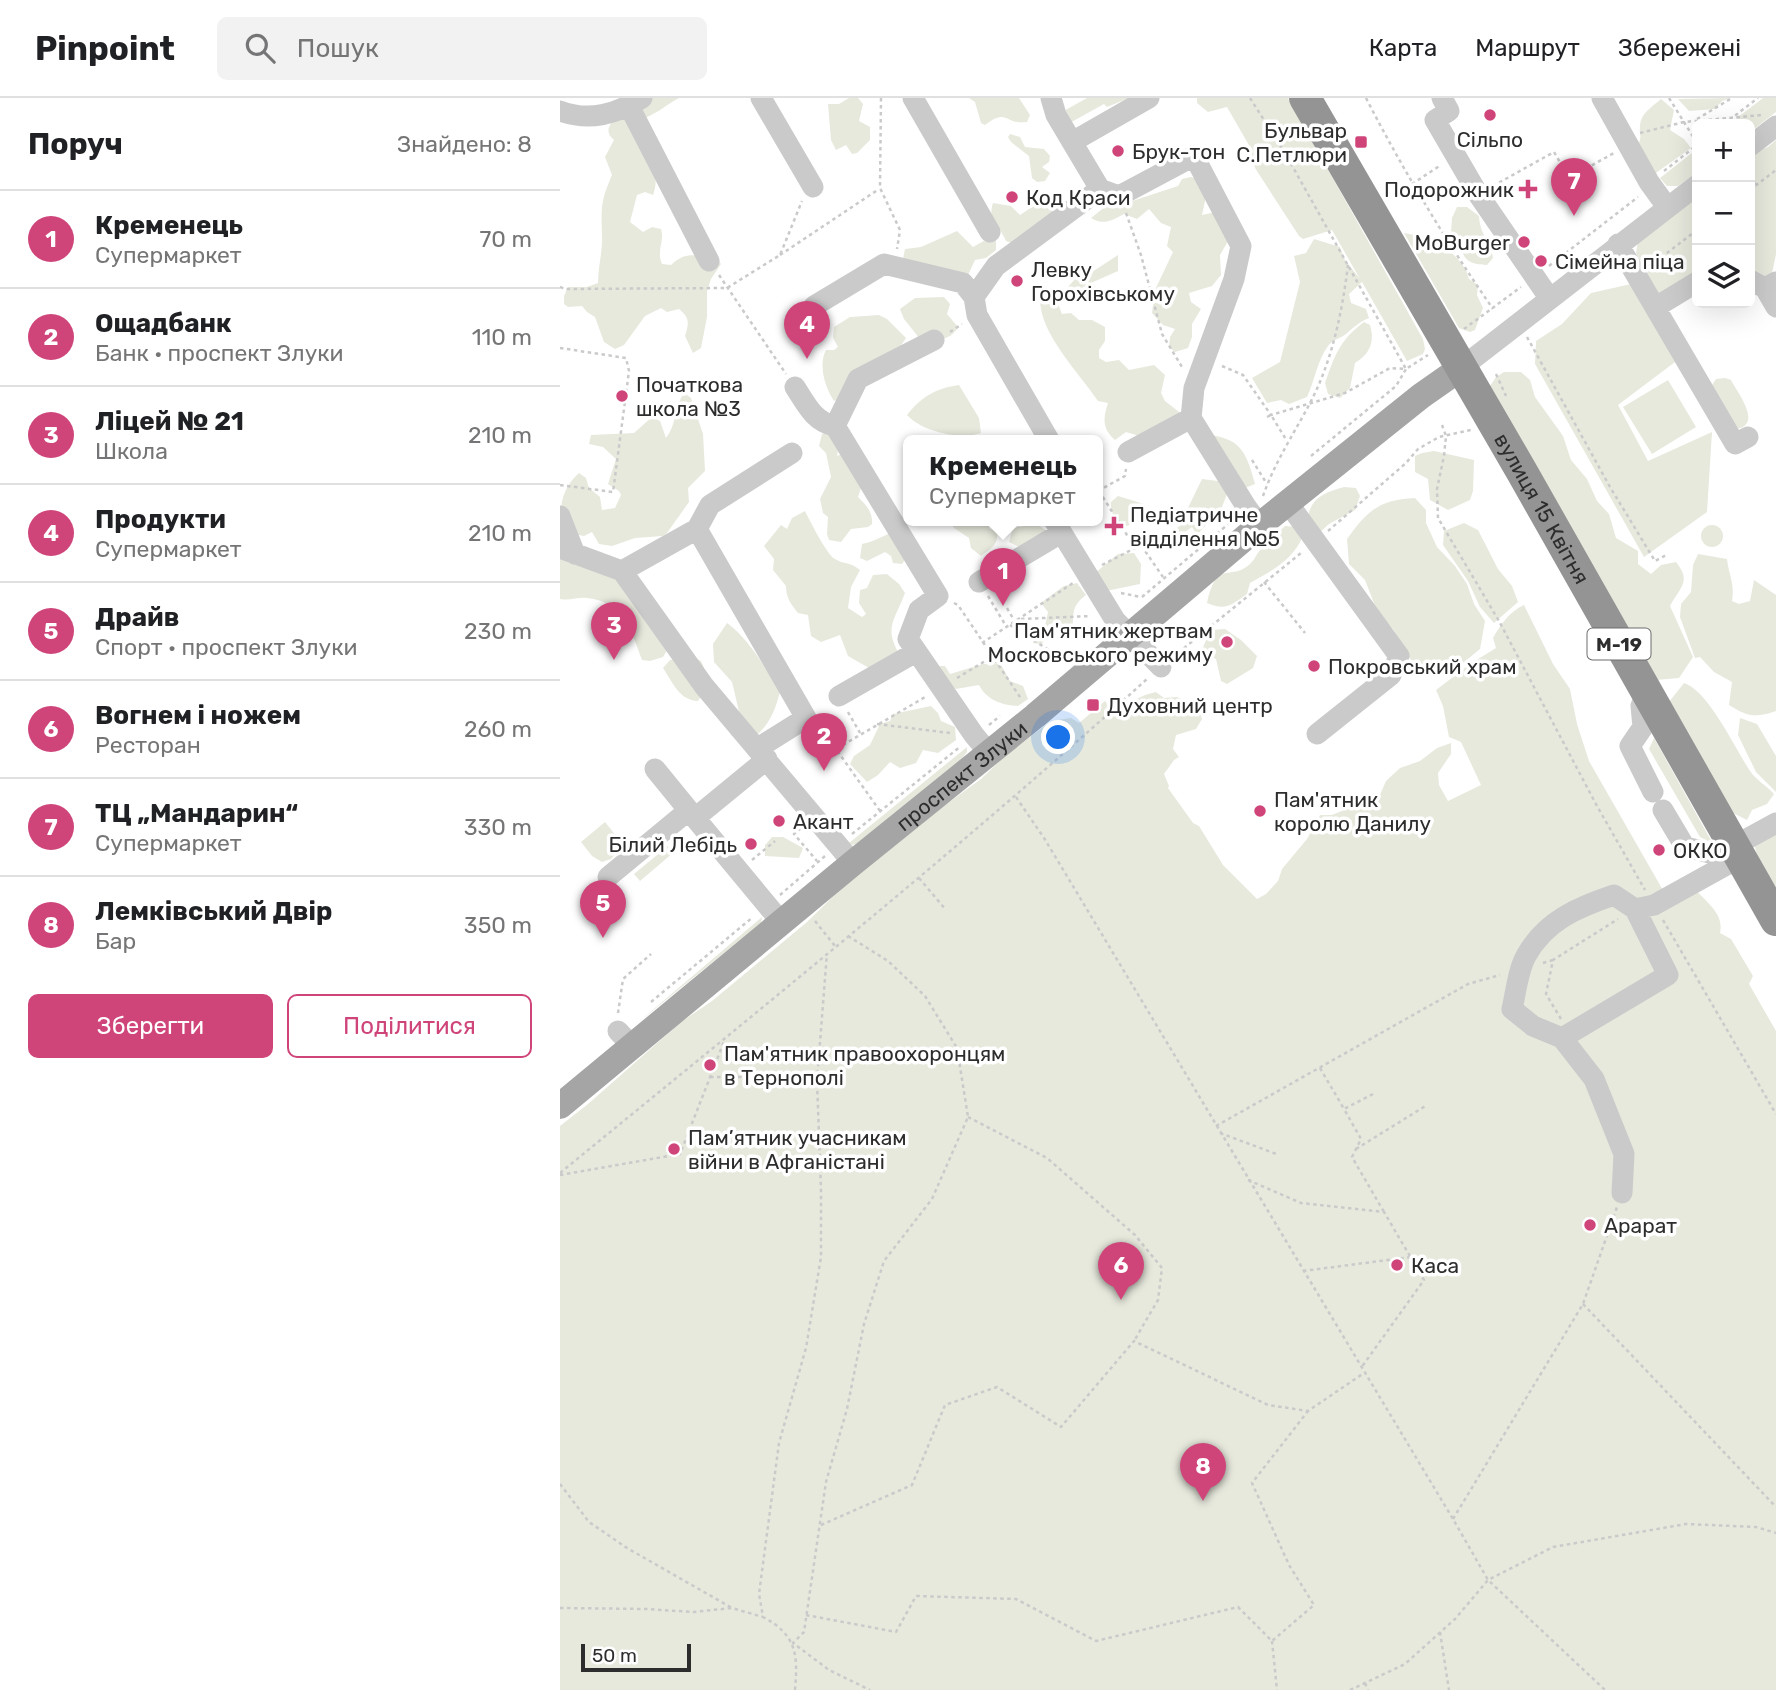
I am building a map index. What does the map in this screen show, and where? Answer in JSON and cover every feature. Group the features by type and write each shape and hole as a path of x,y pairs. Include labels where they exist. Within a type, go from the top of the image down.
{"highway":[{"name":"вулиця 15 Квітня","path":"1305,98 1647,692 1735,858 1776,920"}],"main road":[{"name":"проспект Злуки","path":"560,1106 623,1032 782,923 853,863 982,744 1121,628 1260,526 1274,497 1461,368"}],"street":[{"path":"761,98 811,184"},
{"path":"913,98 990,232"},
{"path":"1051,98 1056,115 1072,142 1110,192"},
{"path":"1072,142 1149,98"},
{"path":"1442,98 1450,111 1435,120 1478,194 1550,299"},
{"path":"1602,98 1649,182 1668,207"},
{"path":"561,113 594,118 635,102 709,261"},
{"path":"1755,141 1774,120"},
{"path":"974,297 996,266 1110,192 1194,156 1241,246 1234,279 1194,388 1191,418 1260,526"},
{"path":"1461,368 1692,189"},
{"path":"1618,244 1735,444 1748,436"},
{"path":"814,306 884,264 964,283 974,297 977,316 1046,435"},
{"path":"1764,284 1776,307"},
{"path":"1656,307 1692,285"},
{"path":"835,426 858,379 934,340"},
{"path":"795,387 813,415 827,425 835,426"},
{"path":"1128,452 1191,418"},
{"path":"835,426 938,596 919,610 908,639 982,744"},
{"path":"622,571 697,529 710,505 792,453"},
{"path":"1274,497 1315,542 1399,656 1391,675 1317,734"},
{"path":"560,516 567,551 622,571 704,685 853,863"},
{"path":"979,582 1057,527 1121,628 1161,667"},
{"path":"608,877 692,814 806,718 697,529"},
{"path":"839,696 916,652"},
{"path":"1647,692 1641,706 1643,727 1630,747 1658,801 1685,847 1735,858"},
{"path":"655,769 782,923"},
{"path":"1644,907 1735,858 1776,823"},
{"path":"1566,1036 1668,975 1644,907 1614,895 1564,915 1544,929 1525,957 1512,1009 1533,1026 1566,1036 1594,1079 1624,1154 1622,1193"}],"path":[{"path":"881,98 880,188 900,230 895,266"},
{"path":"1250,98 1285,153 1406,369"},
{"path":"1366,98 1444,239 1493,309"},
{"path":"1669,98 1692,136"},
{"path":"1697,119 1732,98"},
{"path":"1731,119 1758,98"},
{"path":"1714,119 1734,117 1774,120"},
{"path":"1478,194 1554,152 1569,178 1626,141 1692,121"},
{"path":"1462,331 1642,194 1649,182 1692,148"},
{"path":"1412,184 1439,166"},
{"path":"1753,182 1756,186 1776,170"},
{"path":"780,255 811,184"},
{"path":"560,287 727,288 880,188"},
{"path":"1110,192 1141,255 1161,334 1194,388"},
{"path":"1638,275 1692,234"},
{"path":"709,261 795,387"},
{"path":"1267,485 1287,442 1311,403 1326,367 1337,331 1348,265"},
{"path":"1518,322 1610,486 1656,561 1668,554"},
{"path":"560,348 626,358 629,371 613,492 560,485"},
{"path":"1269,416 1345,393 1391,368 1406,369 1429,355"},
{"path":"1205,358 1243,375 1287,442"},
{"path":"1496,374 1510,405"},
{"path":"1442,425 1446,436 1437,489 1438,518 1499,621 1597,806 1644,907 1776,1114"},
{"path":"560,1174 1016,797 1161,667 1315,542 1406,463 1418,449 1446,436 1468,432"},
{"path":"1103,488 1125,476 1128,452"},
{"path":"1252,460 1274,497"},
{"path":"1267,485 1274,497"},
{"path":"1103,499 1127,535 1141,545 1163,577"},
{"path":"982,643 1085,575 1141,545"},
{"path":"979,582 1007,625 1069,663"},
{"path":"1264,582 1305,633"},
{"path":"938,596 958,605 1022,700"},
{"path":"1007,608 1016,620"},
{"path":"1016,620 1091,616 1121,628"},
{"path":"836,749 992,657"},
{"path":"839,696 860,733"},
{"path":"806,718 819,720 880,811"},
{"path":"877,724 982,744"},
{"path":"1044,726 1065,752"},
{"path":"1016,797 1044,838 1488,1580 1605,1690"},
{"path":"815,817 794,834 817,862"},
{"path":"738,871 775,841"},
{"path":"673,845 681,854"},
{"path":"919,878 946,910"},
{"path":"1216,1126 1468,984 1553,960 1644,907"},
{"path":"813,919 835,947"},
{"path":"793,1643 804,1632 826,1482 846,1409 864,1324 884,1261 932,1199 968,1117 957,1048 925,996 888,961 848,936"},
{"path":"763,1617 759,1594 761,1566 773,1477 779,1443 806,1348 821,1256 817,1081 827,953"},
{"path":"623,1032 623,979 651,954"},
{"path":"1553,960 1546,994 1566,1036"},
{"path":"560,1174 680,1154 726,1039"},
{"path":"1320,1068 1361,1139 1352,1157 1424,1280 1361,1368"},
{"path":"710,1077 817,1081"},
{"path":"1344,1109 1373,1094"},
{"path":"1356,1149 1427,1105"},
{"path":"819,1525 912,1485 944,1405 997,1387 1061,1427 1134,1341 1158,1300 1162,1268 1135,1235 1047,1158 968,1117"},
{"path":"1220,1133 1279,1155"},
{"path":"1248,1180 1301,1203 1384,1212"},
{"path":"1454,1520 1583,1304 1622,1193"},
{"path":"1303,1271 1411,1257"},
{"path":"1583,1304 1776,1507"},
{"path":"1134,1341 1268,1405 1308,1411"},
{"path":"1272,1641 1314,1605 1289,1565 1252,1483 1308,1411 1364,1373"},
{"path":"560,1484 589,1522 627,1548 732,1608 763,1617 829,1670 870,1690"},
{"path":"1350,1690 1405,1664 1455,1619 1488,1580 1553,1547 1686,1524 1756,1527 1776,1533"},
{"path":"806,1615 895,1632 916,1596 1016,1599 1096,1641 1238,1607 1272,1641 1278,1690"},
{"path":"560,1608 693,1612 732,1608"},
{"path":"1440,1632 1449,1690"},
{"path":"793,1643 797,1657 795,1690"},
{"path":"1365,1683 1368,1690"}],"shaded area":[{"path":"651,98 679,98 645,118 653,157 655,187 653,195 645,192 637,195 630,222 643,232 652,227 661,229 662,264 671,265 682,257 691,255 715,256 721,264 707,291 707,317 701,348 693,353 685,336 687,318 679,309 667,312 661,308 645,316 624,345 615,349 604,342 595,317 582,306 568,307 564,304 568,287 587,287 598,283 602,246 602,204 612,175 605,157 614,140 609,134 609,127 619,116"},
{"path":"849,98 858,98 863,104 859,121 870,127 870,140 857,153 852,154 846,145 836,150 831,140 828,104 839,104"},
{"path":"969,98 1019,98 1030,115 1027,122 998,117 985,125 981,123 975,102"},
{"path":"1087,98 1129,98 1107,107 1104,104 1066,125 1060,113"},
{"path":"1197,98 1288,98 1423,339 1423,354 1407,361 1362,282 1349,294 1351,303 1366,309 1369,318 1328,346 1307,397 1289,404 1281,400 1267,403 1252,378 1280,362 1300,282 1294,256 1306,253 1314,239 1340,247 1345,260 1360,279 1332,230 1303,239 1299,236 1255,168 1250,147 1227,107 1208,112 1197,103"},
{"path":"1731,98 1722,101 1715,109 1689,111 1678,99"},
{"path":"1763,98 1776,98 1776,112 1755,128 1755,119 1736,119"},
{"path":"1661,99 1674,110 1670,130 1684,139 1691,148 1653,175 1637,148 1643,117"},
{"path":"1010,134 1020,137 1025,147 1044,149 1050,156 1049,162 1042,167 1050,173 1045,181 1037,182 1032,178 1029,156 1011,142 1008,137"},
{"path":"1776,140 1776,254 1772,273 1755,290 1755,152"},
{"path":"1692,153 1692,176 1678,186 1667,186 1660,178"},
{"path":"1191,177 1202,181 1207,192 1202,215 1216,212 1231,236 1220,255 1221,275 1212,286 1189,293 1191,302 1201,309 1192,324 1192,337 1188,348 1175,352 1169,347 1170,337 1175,329 1163,325 1152,313 1155,290 1173,252 1167,246 1171,227 1161,223 1149,209 1137,219 1124,214 1104,222 1091,218 1106,206 1117,206 1178,186 1182,179"},
{"path":"1047,197 1056,200 1050,217 1012,243 1006,241 993,219 993,203 1011,206 1020,215"},
{"path":"1692,200 1692,280 1664,296 1651,290 1647,272 1643,272 1636,253 1638,241"},
{"path":"1457,207 1467,207 1479,216 1481,229 1493,258 1487,265 1467,259 1451,232 1452,218"},
{"path":"957,231 973,247 989,238 996,241 996,250 986,258 975,260 968,275 903,259 905,249 921,247"},
{"path":"1404,233 1437,239 1458,259 1469,279 1478,285 1477,295 1483,308 1475,330 1470,332 1459,328"},
{"path":"1118,255 1118,271 1091,283 1101,291 1099,303 1086,304 1070,298 1058,304 1062,314 1071,313 1079,320 1092,320 1105,327 1105,341 1099,350 1099,358 1106,362 1119,360 1129,370 1154,365 1165,375 1161,393 1165,401 1179,412 1178,422 1139,436 1126,432 1115,440 1105,423 1108,403 1098,401 1053,339 1041,311 1040,298 1067,288 1076,278 1092,272"},
{"path":"1631,284 1675,362 1618,405 1648,461 1712,432 1707,512 1644,557 1535,364 1536,341 1562,324 1591,293"},
{"path":"944,297 950,304 947,314 958,327 946,338 920,339 904,319 900,309 915,298"},
{"path":"879,315 887,319 906,338 898,350 842,398 834,401 825,383 823,362 826,350 838,347 833,338 834,327 850,317"},
{"path":"1364,322 1370,325 1371,342 1368,352 1355,363 1350,388 1340,398 1328,394 1325,383 1335,356 1343,342"},
{"path":"1504,372 1521,372 1530,380 1535,397 1563,436 1571,460 1587,479 1597,501 1609,514 1616,538 1638,551 1638,564 1651,574 1661,565 1676,562 1681,569 1683,584 1670,606 1693,657 1679,678 1656,680 1490,386 1496,377"},
{"path":"1716,379 1731,380 1748,414 1748,421 1737,429 1712,385"},
{"path":"1668,380 1696,427 1652,454 1623,407"},
{"path":"959,385 979,418 981,433 942,433 922,426 907,415 930,394"},
{"path":"682,396 691,398 703,434 705,471 688,488 689,502 667,533 663,536 635,538 612,546 599,544 592,532 584,536 563,532 560,534 562,500 568,486 579,473 586,478 589,488 600,497 602,510 615,508 621,495 608,484 616,459 603,447 589,444 591,435 634,433 652,417 660,421 666,438"},
{"path":"830,431 838,450 837,456 844,453 861,488 858,497 868,509 872,520 868,527 851,529 841,542 829,540 828,517 823,513 820,499 831,477 826,453 819,446 822,434"},
{"path":"1204,434 1226,439 1240,448 1255,484 1245,488"},
{"path":"1434,451 1474,460 1470,500 1448,510 1430,500 1428,479 1415,472 1415,456"},
{"path":"1202,479 1218,481 1227,494 1222,507 1197,535 1192,527 1167,545 1161,543 1168,534 1187,521 1185,514"},
{"path":"1344,487 1356,488 1360,496 1355,510 1329,524 1318,534 1307,523 1311,508 1318,498"},
{"path":"1118,496 1144,504 1147,517 1127,526 1119,522 1111,507 1111,502"},
{"path":"1415,498 1426,510 1426,523 1437,547 1467,584 1474,604 1485,621 1480,649 1447,676 1419,674 1393,629 1379,616 1365,580 1349,564 1347,539 1368,514 1383,504"},
{"path":"805,511 832,556 860,570 851,587 848,608 862,617 866,614 859,603 860,590 867,588 873,575 887,574 905,593 891,632 901,657 869,668 848,656 840,635 821,642 811,636 808,615 798,613 791,604 786,586 773,570 774,559 764,546 781,525 787,529 792,518"},
{"path":"1464,523 1478,530 1498,569 1512,586 1518,602 1494,623 1480,607 1468,581 1443,545 1444,531"},
{"path":"1712,525 1720,528 1723,536 1720,544 1712,547 1704,544 1701,536 1704,528"},
{"path":"953,526 988,526 997,531 997,536 991,548 981,556 971,548 969,538"},
{"path":"1040,526 1049,533 1023,549 1009,542 1013,528"},
{"path":"1285,526 1299,527 1303,536 1287,558 1250,583 1247,594 1232,604 1219,607 1207,603 1215,580 1220,575 1244,569"},
{"path":"891,533 906,558 902,564 893,563 891,556 885,552 867,561 860,558 862,544"},
{"path":"560,551 600,568 631,587 671,644 663,657 650,661 642,660 630,628 610,605 587,598 560,599"},
{"path":"1134,553 1141,564 1140,584 1106,591 1095,573 1118,554"},
{"path":"1698,554 1727,559 1732,601 1739,604 1750,601 1754,580 1776,595 1776,711 1752,715 1729,705 1732,682 1714,672 1700,657 1695,658 1680,617 1681,604 1691,592 1693,565"},
{"path":"1077,583 1086,595 1075,608 1073,625 1054,629 1042,644 1033,643 1036,633 1045,626 1048,612 1041,603 1064,586"},
{"path":"1524,605 1553,664 1570,689 1577,724 1589,761 1664,892 1692,884 1712,907 1719,918 1720,933 1731,939 1753,976 1749,984 1776,1031 1776,1690 560,1690 560,1126 681,1022 712,1001 807,922 848,882 981,779 1005,756 1051,721 1071,718 1079,723 1105,701 1116,716 1134,701 1156,692 1164,698 1177,697 1198,706 1202,719 1196,729 1176,735 1173,749 1179,757 1164,774 1168,788 1193,823 1199,826 1223,865 1257,899 1278,881 1282,869 1307,839 1320,815 1332,815 1349,808 1376,804 1386,781 1400,768 1420,761 1437,748 1451,743 1451,754 1438,773 1439,785 1448,801 1481,785 1461,742 1449,737 1443,706 1436,690 1496,648 1493,638 1499,628 1510,615"},
{"path":"727,623 750,646 780,692 768,723 744,745 731,735 741,720 732,682 714,662 713,644"},
{"path":"1225,629 1257,656 1253,668 1227,684 1221,681 1216,659 1206,655 1203,647 1211,630"},
{"path":"692,656 701,661 710,682 698,701 681,694 663,668 670,660"},
{"path":"1000,663 1010,681 1023,686 1028,699 1018,706 995,701 979,685 956,689 941,679 935,666 945,666 950,674 983,664"},
{"path":"1684,683 1693,688 1712,708 1750,771 1774,794 1767,804 1752,810 1747,820 1717,805 1669,702"},
{"path":"931,706 941,721 955,727 956,740 938,753 923,750 916,763 900,768 890,762 867,782 850,764 854,756 870,745 880,724 890,721 893,714"},
{"path":"1740,718 1757,724 1776,756 1776,792 1756,772 1738,735"},
{"path":"1654,738 1713,844 1700,837 1649,749"},
{"path":"967,747 967,752 960,761 858,843 849,843"},
{"path":"605,822 622,846 611,859 602,862 592,856 581,842"},
{"path":"1776,834 1776,887 1758,861 1754,842"},
{"path":"772,837 783,837 803,848 799,858 765,856 765,845"},
{"path":"668,846 673,853 640,881 634,874"},
{"path":"762,917 761,923 635,1025"}],"place":[{"name":"Сільпо","path":"1490,115"},
{"name":"Бульвар С.Петлюри","path":"1361,142"},
{"name":"Брук-тон","path":"1118,151"},
{"name":"Подорожник","path":"1528,189"},
{"name":"Код Краси","path":"1012,197"},
{"name":"ТЦ „Мандарин“","path":"1574,216"},
{"name":"MoBurger","path":"1524,242"},
{"name":"Сімейна піца","path":"1541,261"},
{"name":"Левку Горохівському","path":"1017,281"},
{"name":"Продукти","path":"807,359"},
{"name":"Початкова школа №3","path":"622,396"},
{"name":"Педіатричне відділення №5","path":"1114,526"},
{"name":"Кременець","path":"1003,606"},
{"name":"Пам'ятник жертвам Московського режиму","path":"1227,642"},
{"name":"Ліцей № 21","path":"614,660"},
{"name":"Покровський храм","path":"1314,666"},
{"name":"Духовний центр","path":"1093,705"},
{"name":"Ощадбанк","path":"824,771"},
{"name":"Пам'ятник королю Данилу","path":"1260,811"},
{"name":"Акант","path":"779,821"},
{"name":"Білий Лебідь","path":"751,844"},
{"name":"ОККО","path":"1659,850"},
{"name":"Драйв","path":"603,938"},
{"name":"Пам'ятник правоохоронцям в Тернополі","path":"710,1065"},
{"name":"Пам’ятник учасникам війни в Афганістані","path":"674,1149"},
{"name":"Арарат","path":"1590,1225"},
{"name":"Каса","path":"1397,1265"},
{"name":"Вогнем і ножем","path":"1121,1300"},
{"name":"Лемківський Двір","path":"1203,1501"}]}
